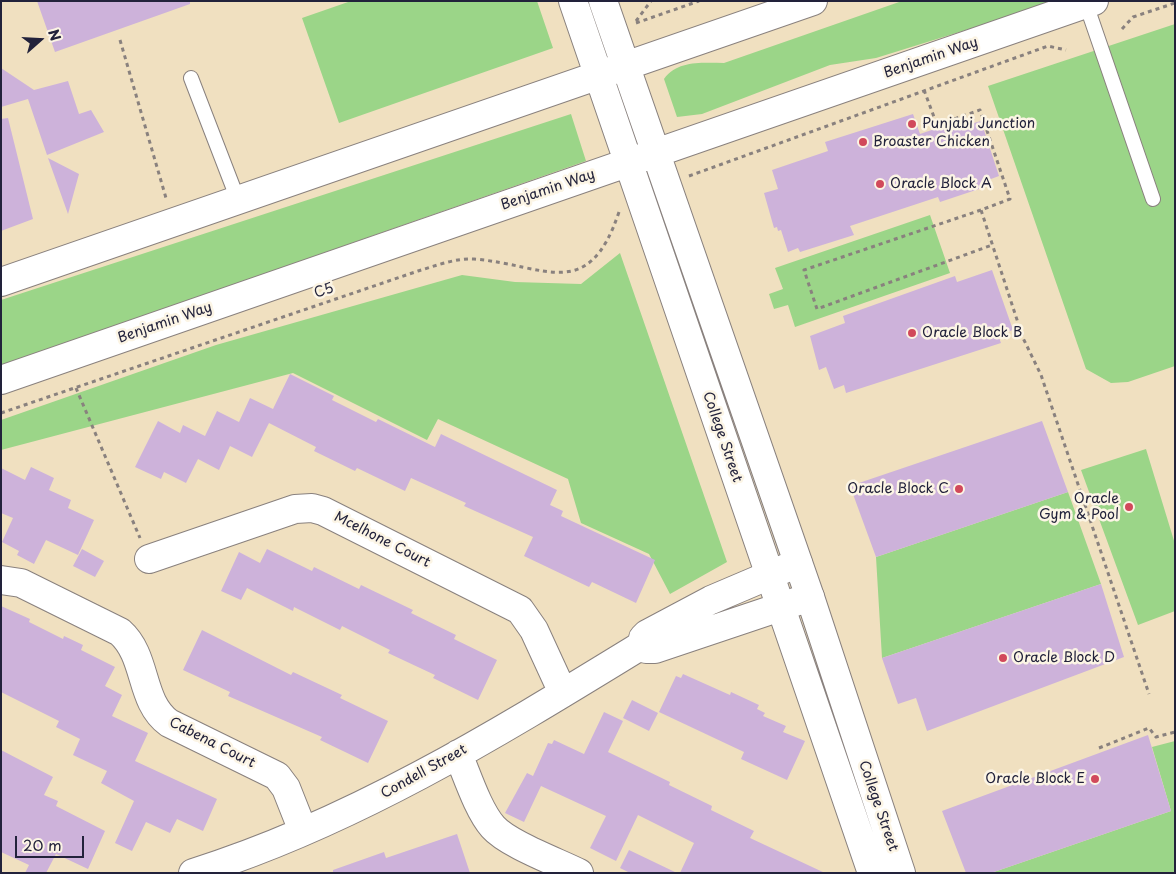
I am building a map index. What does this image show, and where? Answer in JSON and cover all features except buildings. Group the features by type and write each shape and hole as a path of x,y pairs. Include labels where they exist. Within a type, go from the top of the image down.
{"street":[{"name":"College Street","path":"572,1 872,873"},
{"name":"College Street","path":"603,1 810,597 900,873"},
{"path":"1,282 813,1"},
{"name":"Benjamin Way","path":"1,380 1088,2"},
{"name":"Mcelhone Court","path":"149,559 295,509 312,508 323,511 520,610 534,630 563,693"},
{"name":"Condell Street","path":"193,873 303,831 371,800 458,754 563,693 642,645 643,638 647,634 711,600 798,563"},
{"name":"Cabena Court","path":"1,580 21,583 120,632 132,644 137,654 152,704 158,714 169,723 277,776 286,788 303,831"},
{"path":"642,645 646,649 655,649 810,597"},
{"path":"458,754 486,816 495,829 508,838 579,873"}],"lane":[{"path":"1088,2 1154,199"},
{"path":"190,78 238,200"}],"path":[{"path":"651,1 634,23 699,1"},
{"path":"1122,29 1133,17 1175,3"},
{"path":"120,40 166,198"},
{"path":"688,176 1048,46 1066,50"},
{"path":"924,90 937,125 980,110 1010,199 804,270 816,309 992,245"},
{"name":"C5","path":"1,413 418,271 454,262 481,260 552,272 576,270 592,261 604,249 620,208"},
{"path":"980,210 1024,338 1041,375 1149,694"},
{"path":"76,388 149,559"},
{"path":"1099,748 1149,728 1156,737 1175,732"}],"green space":[{"path":"351,1 537,1 553,48 339,123 302,18"},
{"path":"902,1 1048,1 1043,6 876,58 830,65 702,114 677,117 664,79 676,68 691,64 724,63"},
{"path":"1175,24 1175,366 1128,382 1111,383 1086,369 988,86"},
{"path":"571,114 586,161 1,366 1,300"},
{"path":"930,215 950,273 795,327 788,305 774,309 769,294 783,289 775,268"},
{"path":"620,253 727,562 670,594 649,554 581,523 568,479 438,419 427,440 293,373 1,450 1,420 216,345 462,275 515,282 581,284"},
{"name":"Oracle Gym & Pool","path":"1146,449 1175,544 1175,611 1138,625 1081,470"},
{"path":"1068,492 1101,584 882,658 876,557"},
{"path":"1175,741 1175,873 991,873 1171,811 1152,747"}],"place":[{"name":"Punjabi Junction","path":"912,124"},
{"name":"Broaster Chicken","path":"863,142"},
{"name":"Oracle Block A","path":"880,184"},
{"name":"Oracle Block B","path":"912,333"},
{"name":"Oracle Block C","path":"959,489"},
{"name":"Oracle Gym & Pool","path":"1129,507"},
{"name":"Oracle Block D","path":"1003,658"},
{"name":"Oracle Block E","path":"1095,779"}]}
